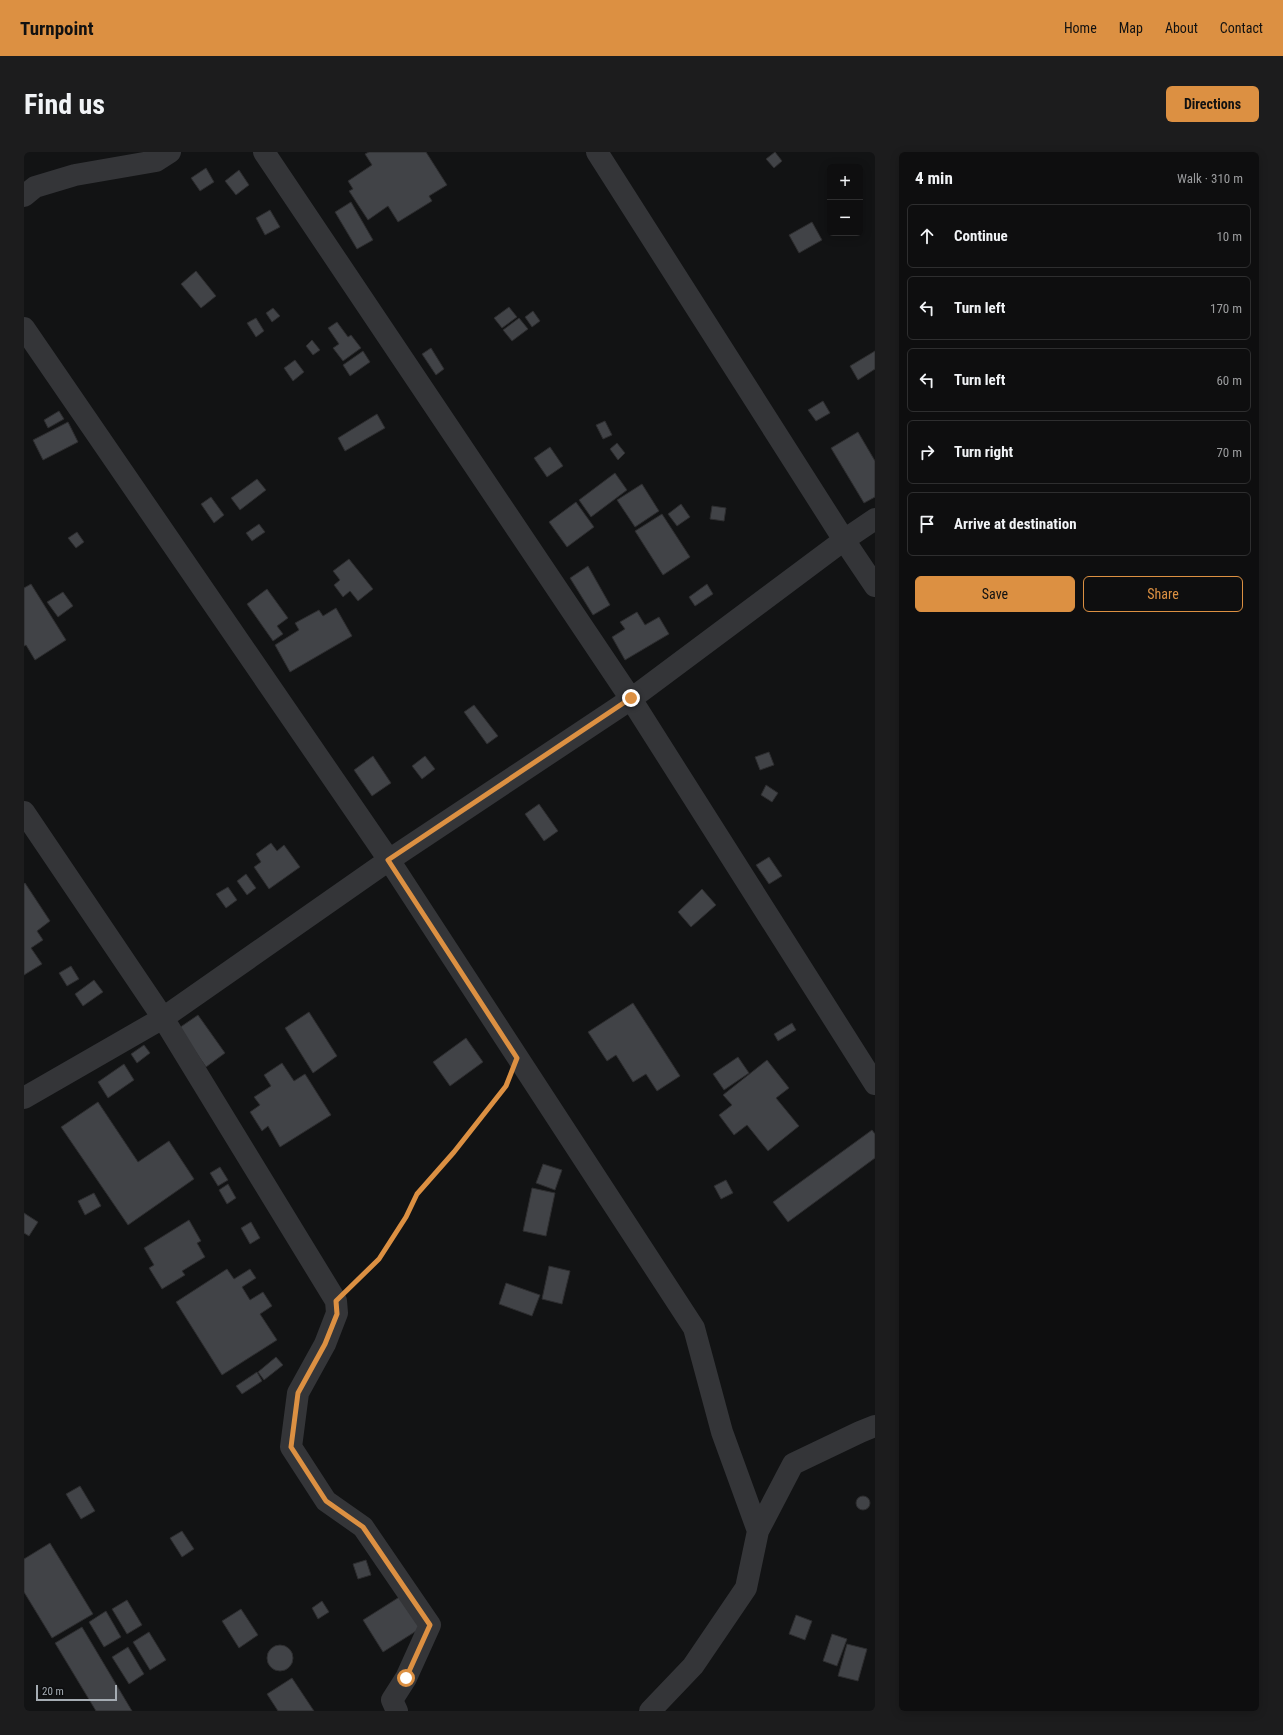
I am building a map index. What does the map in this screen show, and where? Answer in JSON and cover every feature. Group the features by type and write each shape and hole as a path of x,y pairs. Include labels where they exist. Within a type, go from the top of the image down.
{"street":[{"path":"24,196 35,187 75,175 156,161 170,152"},
{"path":"264,152 631,698 875,1084"},
{"path":"597,152 844,540 875,586"},
{"path":"24,328 388,860 694,1328 722,1432 758,1531"},
{"path":"24,1098 163,1018 388,860 631,698 844,540 875,519"},
{"path":"24,812 163,1018 336,1301 337,1314 325,1344 298,1393 291,1447 326,1501 363,1527 430,1625 406,1678 392,1700 397,1711"},
{"path":"650,1711 692,1666 746,1588 758,1531 793,1464 875,1426"}],"path":[{"path":"336,1301 379,1259 406,1217 417,1194 454,1152 506,1086 517,1058"}],"building":[{"path":"369,152 426,152 447,185 429,196 432,201 398,222 388,206 368,220 349,191 353,189 348,181 372,165 365,154"},
{"path":"775,152 782,161 774,168 766,159"},
{"path":"206,168 214,182 200,191 191,178"},
{"path":"239,170 249,185 236,195 225,181"},
{"path":"351,202 373,240 357,249 335,212"},
{"path":"270,210 280,227 265,235 256,218"},
{"path":"812,222 822,240 799,253 789,235"},
{"path":"196,271 216,296 201,308 181,284"},
{"path":"509,307 517,317 502,328 494,318"},
{"path":"273,308 280,316 272,322 266,313"},
{"path":"533,311 540,321 532,327 525,317"},
{"path":"256,318 264,331 256,337 247,323"},
{"path":"519,318 528,329 512,341 503,330"},
{"path":"337,322 348,337 351,335 361,348 343,361 333,348 339,344 328,328"},
{"path":"312,340 320,350 313,355 306,346"},
{"path":"431,348 444,369 436,375 422,354"},
{"path":"363,351 370,362 350,376 343,365"},
{"path":"875,351 875,369 858,380 850,366"},
{"path":"295,360 304,372 293,381 284,368"},
{"path":"823,401 830,413 816,421 808,410"},
{"path":"59,411 64,419 48,428 44,420"},
{"path":"377,414 385,428 345,451 338,438"},
{"path":"605,421 612,435 603,439 596,425"},
{"path":"68,422 78,442 43,460 33,440"},
{"path":"858,432 875,461 875,497 864,503 831,448"},
{"path":"617,443 625,453 618,460 610,449"},
{"path":"550,447 563,466 547,477 534,458"},
{"path":"615,473 627,490 591,517 579,500"},
{"path":"257,479 266,490 240,510 231,498"},
{"path":"642,484 659,511 635,527 617,500"},
{"path":"211,497 224,515 214,523 201,504"},
{"path":"576,502 594,527 567,547 549,522"},
{"path":"681,504 690,517 677,526 668,514"},
{"path":"712,506 726,508 724,521 710,519"},
{"path":"662,514 690,557 663,575 635,531"},
{"path":"259,524 265,532 252,541 246,533"},
{"path":"77,532 84,542 76,548 68,538"},
{"path":"349,559 373,589 358,601 350,591 343,597 334,585 340,580 333,571"},
{"path":"588,566 610,605 593,615 570,578"},
{"path":"31,584 66,640 35,660 26,645 24,646 24,588"},
{"path":"707,584 713,594 695,606 689,597"},
{"path":"267,589 288,618 277,626 283,634 273,641 247,604"},
{"path":"63,592 73,606 58,617 47,602"},
{"path":"336,608 352,636 290,672 275,645 299,630 295,623 319,610 323,616"},
{"path":"637,612 645,625 659,617 669,634 625,660 612,637 625,629 620,622"},
{"path":"474,705 498,736 487,744 464,712"},
{"path":"769,752 774,765 760,770 755,757"},
{"path":"373,756 391,783 372,796 354,770"},
{"path":"425,756 435,769 422,779 412,766"},
{"path":"766,785 778,793 772,802 761,795"},
{"path":"539,804 558,831 544,841 525,814"},
{"path":"271,843 277,851 284,845 300,867 269,889 254,867 261,862 256,854"},
{"path":"769,857 782,876 769,884 756,865"},
{"path":"246,874 256,888 247,895 237,881"},
{"path":"25,883 50,921 37,931 43,940 31,948 42,964 24,975 24,884"},
{"path":"228,887 237,900 226,908 216,894"},
{"path":"702,889 716,905 691,927 678,912"},
{"path":"71,966 79,979 67,986 59,973"},
{"path":"94,980 103,992 83,1006 75,994"},
{"path":"633,1003 680,1076 657,1091 646,1074 633,1082 616,1055 607,1061 588,1032"},
{"path":"309,1012 337,1056 313,1073 285,1028"},
{"path":"198,1015 225,1053 206,1067 179,1028"},
{"path":"792,1023 796,1030 778,1041 774,1034"},
{"path":"466,1038 483,1062 450,1086 433,1062"},
{"path":"144,1045 150,1053 137,1063 131,1054"},
{"path":"738,1057 749,1073 724,1090 713,1074"},
{"path":"767,1060 789,1088 776,1098 799,1126 768,1151 747,1125 734,1135 719,1115 732,1105 723,1095"},
{"path":"282,1063 294,1081 305,1074 331,1115 280,1147 268,1126 262,1131 250,1112 260,1105 254,1097 271,1086 264,1075"},
{"path":"124,1064 134,1080 108,1098 98,1082"},
{"path":"98,1102 138,1162 169,1141 194,1179 128,1225 61,1127"},
{"path":"872,1130 875,1134 875,1158 788,1222 773,1202"},
{"path":"543,1164 562,1170 555,1190 536,1183"},
{"path":"220,1167 228,1180 218,1186 210,1173"},
{"path":"726,1180 733,1193 721,1199 714,1186"},
{"path":"228,1184 236,1198 227,1204 219,1190"},
{"path":"532,1188 555,1193 546,1236 523,1231"},
{"path":"94,1193 101,1206 85,1215 78,1201"},
{"path":"24,1213 38,1222 29,1236 24,1233"},
{"path":"189,1220 201,1241 197,1243 205,1257 182,1271 185,1275 162,1289 149,1268 154,1265 144,1248"},
{"path":"251,1222 260,1238 250,1244 241,1228"},
{"path":"549,1266 570,1271 562,1304 542,1299"},
{"path":"227,1269 234,1279 250,1269 256,1278 242,1287 250,1300 263,1292 272,1306 260,1314 277,1340 222,1375 176,1302"},
{"path":"506,1283 540,1295 532,1316 499,1304"},
{"path":"276,1357 283,1365 264,1380 258,1372"},
{"path":"257,1372 262,1381 242,1394 236,1386"},
{"path":"80,1486 95,1511 81,1519 66,1494"},
{"path":"863,1496 868,1498 870,1503 868,1508 863,1510 858,1508 856,1503 858,1498"},
{"path":"182,1531 194,1549 182,1557 170,1538"},
{"path":"50,1543 93,1614 52,1638 24,1592 24,1559"},
{"path":"366,1560 371,1575 358,1579 353,1564"},
{"path":"401,1596 421,1628 383,1652 363,1620"},
{"path":"127,1600 142,1625 127,1634 112,1609"},
{"path":"322,1601 329,1612 318,1619 312,1608"},
{"path":"241,1609 258,1635 239,1648 222,1621"},
{"path":"106,1611 121,1637 104,1647 89,1622"},
{"path":"796,1615 812,1621 805,1640 789,1634"},
{"path":"82,1627 132,1711 96,1711 55,1643"},
{"path":"149,1632 166,1660 150,1670 133,1642"},
{"path":"832,1634 847,1639 837,1666 823,1661"},
{"path":"847,1644 867,1649 858,1681 838,1676"},
{"path":"280,1645 289,1649 293,1658 289,1667 280,1671 271,1667 267,1658 271,1649"},
{"path":"128,1647 144,1674 129,1684 112,1657"},
{"path":"292,1678 314,1711 278,1711 267,1694"}],"route":[{"path":"406,1678 430,1625 363,1527 326,1501 291,1447 298,1393 325,1344 337,1314 336,1301 379,1259 406,1217 417,1194 454,1152 506,1086 517,1058 388,860 631,698"}]}
